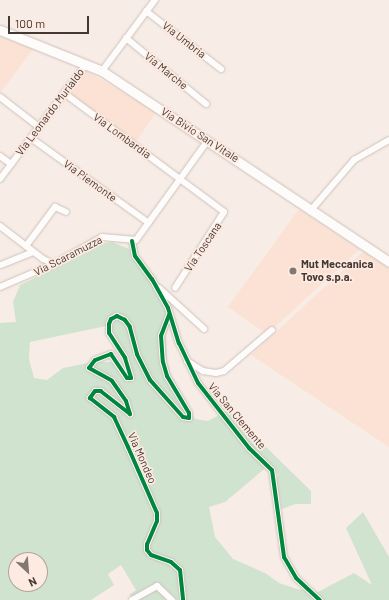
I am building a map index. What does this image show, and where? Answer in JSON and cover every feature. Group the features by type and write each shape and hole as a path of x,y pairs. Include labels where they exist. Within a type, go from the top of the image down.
{"main road":[{"name":"Via Bivio San Vitale","path":"0,30 102,71 312,209 389,262"}],"street":[{"path":"102,71 155,0"},
{"name":"Via Umbria","path":"146,11 221,69"},
{"name":"Via Marche","path":"126,38 206,104"},
{"name":"Via Leonardo Murialdo","path":"0,179 86,64"},
{"name":"Via Lombardia","path":"64,93 180,178"},
{"path":"0,97 39,127"},
{"name":"Via Piemonte","path":"31,138 149,223"},
{"path":"132,241 138,237 149,223 208,140"},
{"path":"312,209 354,160 389,140"},
{"path":"0,156 11,164"},
{"name":"Via Toscana","path":"175,288 225,214 180,178"},
{"path":"26,246 55,207 66,212"},
{"path":"0,226 34,252 54,264"},
{"name":"Via Scaramuzza","path":"0,287 54,264 102,237 115,236 132,241"},
{"name":"Via San Clemente","path":"132,241 135,256 156,286 187,361 206,395 249,448 272,470 283,535 284,557 296,578 320,600"},
{"path":"1,265 34,252"},
{"path":"156,286 204,329"},
{"name":"Via Mondeo","path":"169,315 161,336 163,362 167,376 189,413 189,418 184,417 150,380 137,354 130,327 126,320 117,316 111,319 109,324 110,333 125,358 131,378 127,378 111,354 95,360 89,368 112,381 126,401 130,413 102,391 96,391 90,398 114,416 157,514 157,522 148,541 148,550 152,556 171,562 180,570 183,600"},
{"path":"187,361 203,371 216,373 224,371 272,330"},
{"path":"132,600 158,586 172,600"}],"shaded area":[{"path":"0,37 33,49 0,93"},
{"path":"87,71 159,114 156,113 134,144 68,95"},
{"name":"Mut Meccanica Tovo s.p.a.","path":"299,209 360,249 267,334 228,307"},
{"path":"364,251 389,268 389,447 251,355"}],"green space":[{"path":"112,242 129,249 159,290 172,325 169,324 166,335 167,362 171,375 195,419 208,421 228,410 311,491 311,504 295,504 282,509 276,481 278,474 269,465 225,502 209,507 215,537 233,559 265,573 279,583 297,589 318,592 354,573 372,585 346,528 363,512 389,557 389,600 138,600 129,595 136,590 121,565 108,574 114,585 91,600 0,600 0,323 16,322 13,302 20,285 68,262 99,244","holes":["106,326 127,369 111,362 93,362 63,368 47,380 34,378 29,359 30,342"]}],"cycle path":[{"path":"132,241 135,256 152,279 168,308 179,343 198,383 249,448 272,470 284,557 296,578 320,600"},
{"path":"169,315 161,336 163,362 167,376 189,413 189,418 183,417 150,380 137,354 130,327 125,320 117,316 111,319 109,324 109,333 125,358 131,378 127,378 111,354 95,360 89,368 112,381 126,401 130,414 101,391 95,391 90,398 114,417 128,447 157,513 157,521 147,544 147,550 151,555 171,562 180,570 183,600"}],"place":[{"name":"Mut Meccanica Tovo s.p.a.","path":"293,271"}]}
